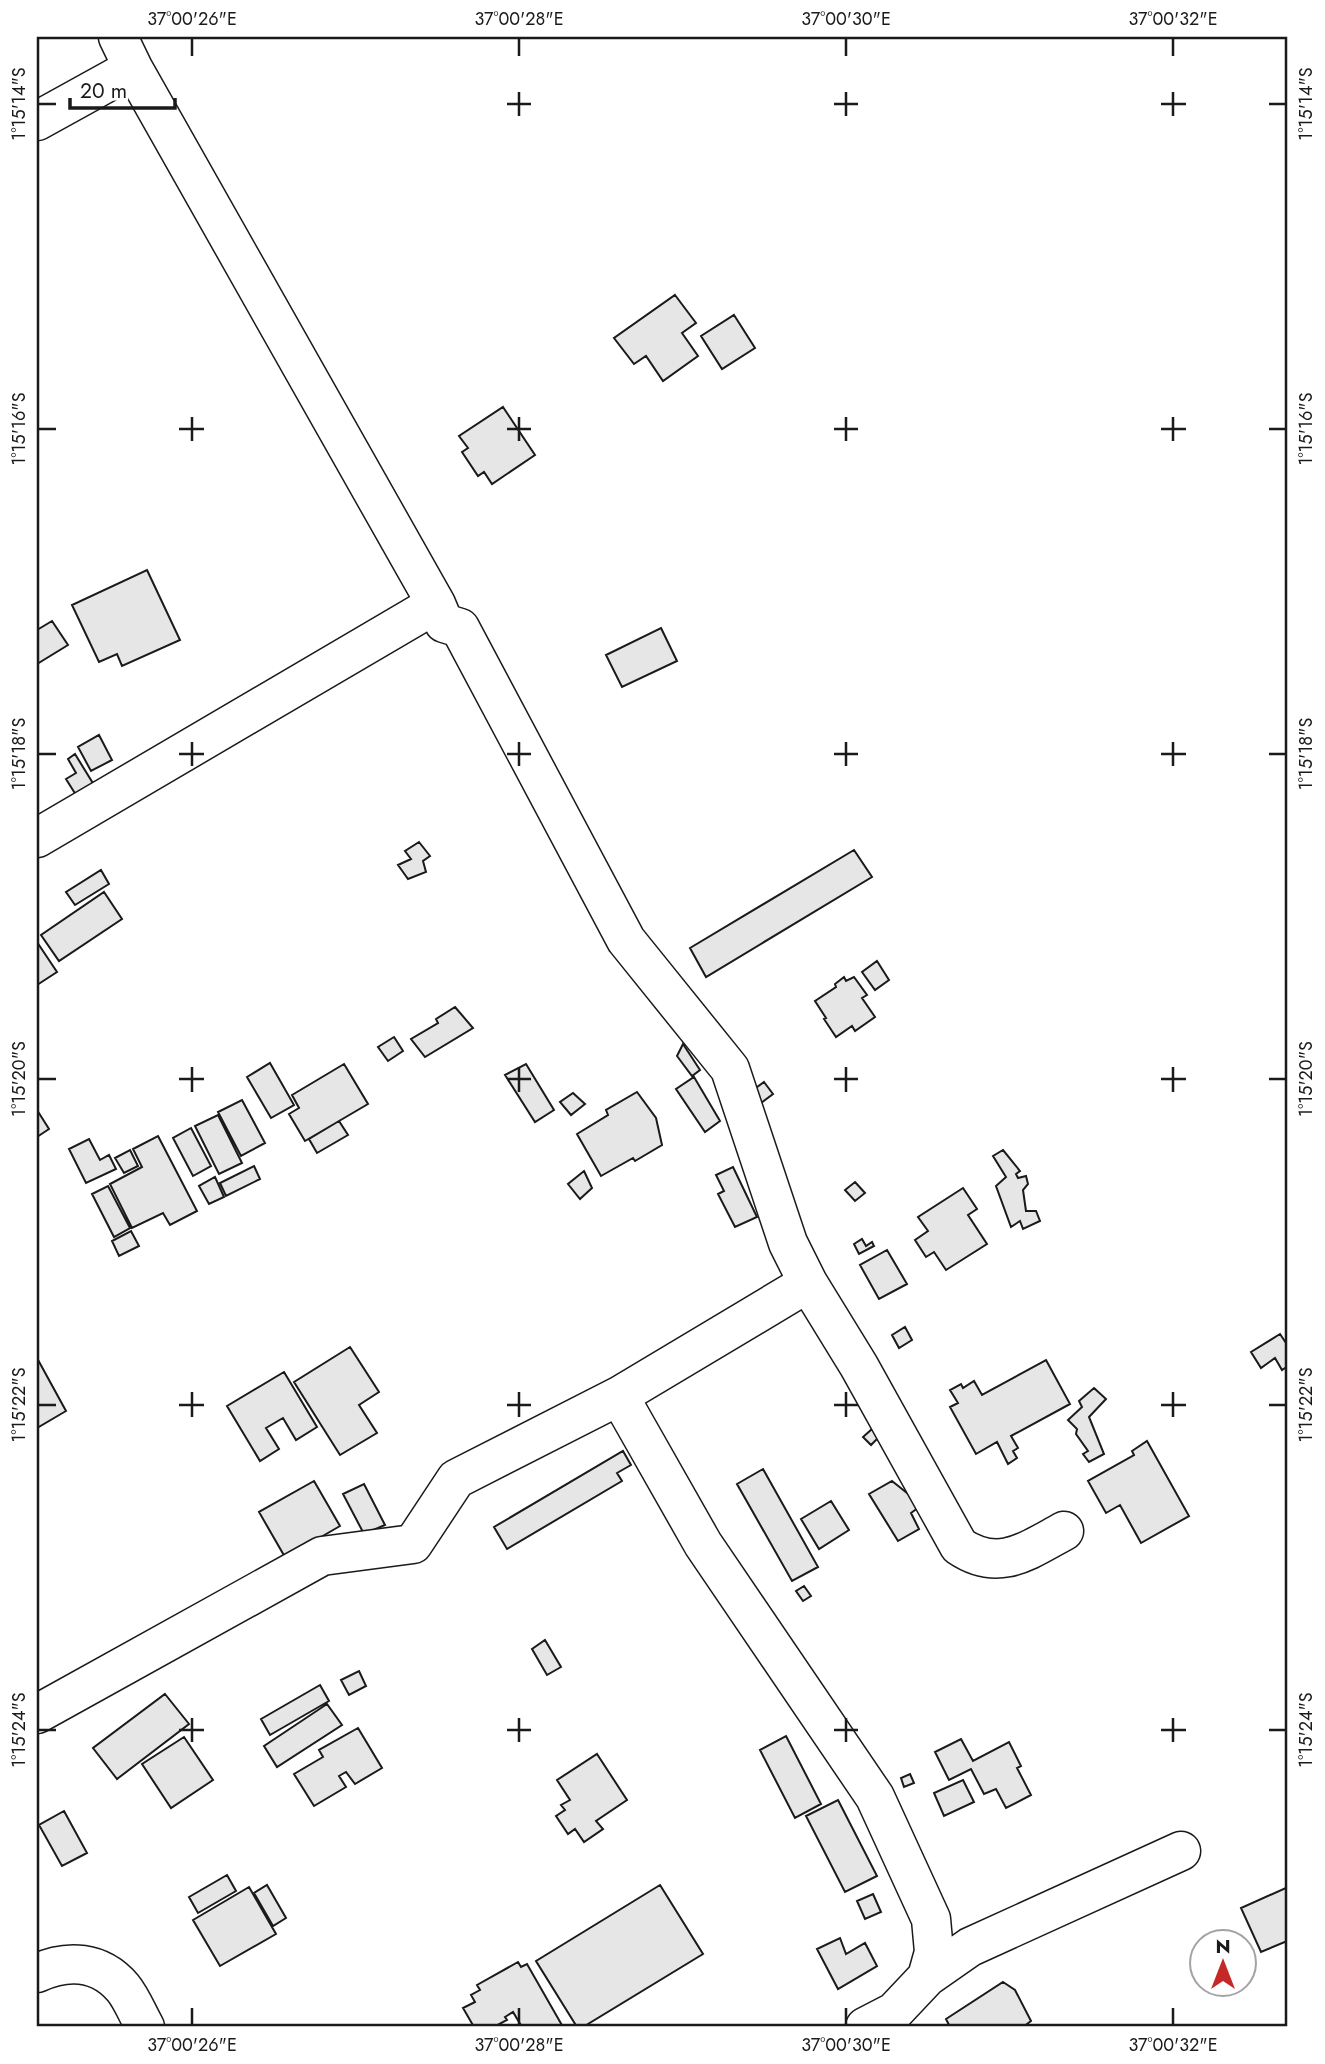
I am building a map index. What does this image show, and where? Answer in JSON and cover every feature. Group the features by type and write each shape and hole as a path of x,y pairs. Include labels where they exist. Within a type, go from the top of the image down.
{"street":[{"path":"37,121 125,52 436,604 444,623 460,628 626,940 730,1069 788,1243 808,1283 859,1366 959,1546 975,1557 1001,1560 1021,1554 1065,1531"},
{"path":"37,838 436,604"},
{"path":"37,1714 322,1556 413,1544 456,1479 619,1396 808,1283"},
{"path":"619,1396 703,1544 875,1797 931,1919 934,1952 927,1977"},
{"path":"865,2027 894,2011 927,1977 970,1947 1181,1851"},
{"path":"37,1973 72,1963 105,1971 124,1989 145,2027"}],"building":[{"path":"675,295 696,323 682,333 698,356 663,381 646,356 634,364 614,338"},
{"path":"734,315 755,348 722,369 701,336"},
{"path":"503,407 535,455 492,484 484,472 478,476 462,452 468,448 459,436"},
{"path":"147,570 180,640 122,666 117,654 99,662 72,605"},
{"path":"52,621 68,645 37,664 37,630"},
{"path":"661,628 677,661 622,687 606,655"},
{"path":"99,735 112,760 91,771 78,747"},
{"path":"75,754 94,785 76,795 66,779 76,773 68,759"},
{"path":"419,842 430,856 423,861 426,872 408,879 398,865 411,859 405,851"},
{"path":"854,850 872,877 706,977 690,948"},
{"path":"101,870 109,884 75,905 66,892"},
{"path":"104,892 122,919 59,961 41,935"},
{"path":"37,942 57,972 37,985"},
{"path":"877,961 889,980 875,990 862,972"},
{"path":"844,977 846,981 854,977 867,995 862,998 875,1017 855,1031 852,1026 836,1037 815,1001 836,987 835,984"},
{"path":"455,1007 473,1028 425,1057 411,1039 438,1023 436,1019"},
{"path":"394,1037 403,1051 388,1061 378,1047"},
{"path":"683,1044 700,1070 692,1076 677,1056"},
{"path":"270,1063 294,1105 271,1118 247,1077"},
{"path":"344,1064 368,1104 305,1141 289,1114 299,1108 292,1095"},
{"path":"526,1064 554,1110 535,1122 505,1075"},
{"path":"694,1077 720,1121 705,1132 676,1089"},
{"path":"764,1082 773,1094 761,1103 753,1090"},
{"path":"637,1092 656,1118 662,1145 601,1176 577,1134 608,1115 606,1110"},
{"path":"573,1093 585,1104 571,1115 560,1102"},
{"path":"242,1100 265,1143 241,1156 218,1112"},
{"path":"37,1110 49,1129 37,1137"},
{"path":"218,1115 242,1163 219,1174 195,1126"},
{"path":"339,1121 348,1135 317,1153 309,1139"},
{"path":"191,1128 211,1166 193,1176 173,1138"},
{"path":"158,1136 197,1211 170,1225 163,1213 132,1228 110,1184 142,1167 133,1149"},
{"path":"89,1139 100,1160 109,1155 116,1169 86,1183 69,1149"},
{"path":"130,1150 138,1166 124,1173 115,1158"},
{"path":"1003,1150 1020,1171 1016,1174 1018,1178 1026,1176 1028,1184 1023,1190 1026,1211 1036,1211 1040,1221 1023,1229 1020,1221 1011,1227 996,1186 1006,1177 993,1156"},
{"path":"254,1166 260,1179 226,1196 220,1183"},
{"path":"733,1167 757,1217 735,1227 718,1194 724,1191 716,1175"},
{"path":"584,1171 592,1188 580,1199 568,1184"},
{"path":"215,1177 224,1197 209,1204 199,1186"},
{"path":"855,1182 865,1193 855,1201 845,1190"},
{"path":"108,1186 130,1228 114,1237 92,1194"},
{"path":"963,1188 977,1209 968,1215 987,1244 946,1270 934,1252 926,1257 915,1240 928,1231 918,1217"},
{"path":"131,1231 139,1246 119,1256 112,1241"},
{"path":"862,1239 866,1246 872,1242 874,1246 859,1254 854,1244"},
{"path":"887,1250 907,1284 879,1299 860,1265"},
{"path":"905,1327 912,1340 899,1348 892,1335"},
{"path":"1280,1334 1288,1346 1288,1366 1282,1370 1275,1358 1261,1368 1251,1352"},
{"path":"350,1347 379,1392 359,1405 377,1433 340,1455 294,1382"},
{"path":"37,1358 66,1411 37,1428"},
{"path":"1046,1360 1070,1404 1011,1436 1018,1448 1013,1451 1017,1458 1008,1464 997,1442 976,1454 950,1407 958,1403 950,1390 961,1384 963,1388 974,1381 982,1395"},
{"path":"284,1372 317,1427 296,1440 283,1418 266,1428 279,1449 260,1461 227,1406"},
{"path":"1094,1388 1106,1399 1089,1417 1104,1454 1089,1462 1083,1454 1088,1451 1076,1434 1077,1429 1068,1420 1082,1407 1079,1401"},
{"path":"872,1429 879,1437 871,1445 863,1437"},
{"path":"1147,1441 1189,1516 1141,1543 1120,1505 1106,1513 1088,1481 1134,1455 1132,1451"},
{"path":"623,1451 631,1465 617,1473 622,1481 507,1549 494,1527"},
{"path":"763,1469 818,1567 792,1581 737,1484"},
{"path":"314,1481 340,1526 309,1544 289,1564 259,1512"},
{"path":"892,1481 922,1505 911,1513 919,1529 898,1541 869,1494"},
{"path":"364,1484 385,1525 364,1534 343,1494"},
{"path":"831,1501 849,1530 819,1549 801,1519"},
{"path":"804,1586 811,1596 803,1601 796,1591"},
{"path":"545,1640 561,1667 547,1675 532,1649"},
{"path":"359,1671 366,1686 349,1695 341,1680"},
{"path":"320,1685 329,1701 270,1735 261,1719"},
{"path":"165,1694 189,1724 117,1779 93,1748"},
{"path":"327,1704 342,1725 277,1767 264,1746"},
{"path":"358,1728 382,1768 355,1784 346,1772 339,1776 346,1787 314,1806 294,1774 323,1757 319,1750"},
{"path":"786,1736 821,1804 795,1818 760,1750"},
{"path":"184,1737 213,1780 171,1808 142,1764"},
{"path":"961,1739 973,1761 1009,1742 1021,1766 1017,1768 1031,1795 1006,1808 996,1789 984,1794 971,1769 949,1780 935,1752"},
{"path":"597,1754 627,1800 596,1821 603,1829 584,1842 575,1829 568,1834 556,1816 565,1810 561,1805 570,1800 557,1780"},
{"path":"910,1774 914,1783 904,1787 901,1778"},
{"path":"963,1780 974,1802 944,1816 934,1793"},
{"path":"838,1800 877,1876 845,1892 806,1816"},
{"path":"64,1811 87,1853 62,1866 39,1825"},
{"path":"227,1875 236,1891 198,1913 189,1897"},
{"path":"267,1885 286,1918 273,1926 254,1893"},
{"path":"660,1885 703,1954 583,2027 577,2027 536,1961"},
{"path":"249,1887 276,1934 220,1966 193,1920"},
{"path":"1288,1887 1288,1943 1287,1941 1261,1952 1258,1945 1258,1927 1250,1927 1241,1908"},
{"path":"873,1894 881,1912 865,1919 857,1901"},
{"path":"840,1938 846,1954 865,1943 877,1966 838,1989 817,1949"},
{"path":"518,1962 521,1967 527,1964 563,2027 522,2027 513,2012 505,2017 507,2020 494,2027 474,2027 463,2008 475,2002 471,1995 480,1990 477,1985"},
{"path":"1003,1982 1015,1990 1031,2021 1023,2027 950,2027 946,2019"}]}
